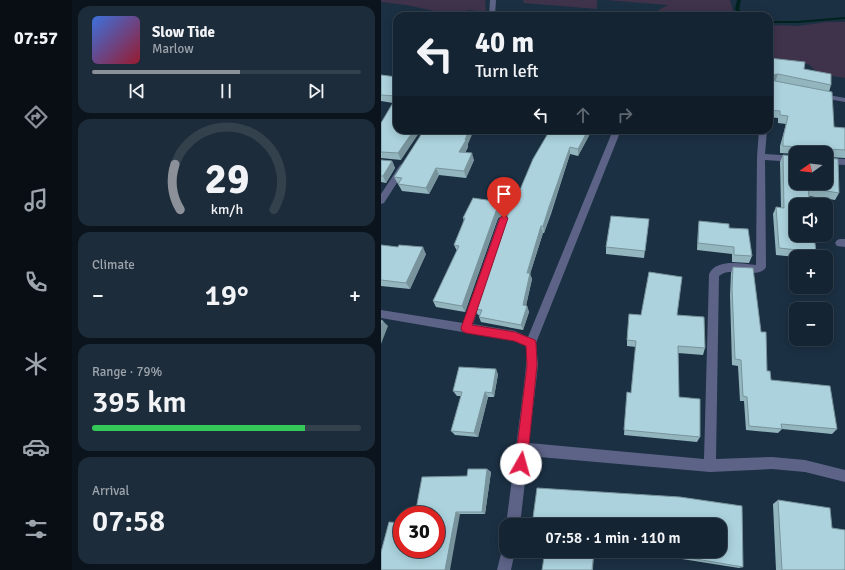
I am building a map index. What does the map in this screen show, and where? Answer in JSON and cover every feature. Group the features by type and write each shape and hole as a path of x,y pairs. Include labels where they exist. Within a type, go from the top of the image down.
{"street":[{"path":"492,12 493,0"},
{"path":"814,94 845,100"},
{"path":"514,518 532,365 531,343 615,134"},
{"path":"710,466 714,274 717,270 724,268 758,269 761,266 761,157 763,134"},
{"path":"761,157 789,159"},
{"path":"833,161 845,162"},
{"path":"381,201 403,162"},
{"path":"466,328 504,218"},
{"path":"381,314 515,336 531,343"},
{"path":"523,449 710,466 778,464 805,466 845,476"},
{"path":"504,570 507,558"}],"shaded area":[{"path":"381,0 485,0 486,12 468,10 464,12 439,12 406,5 381,2"},
{"path":"523,0 597,0 597,9 524,3"},
{"path":"606,0 730,0 734,12 660,12 658,10 668,5"},
{"path":"827,22 845,22 845,78 820,74 808,64 773,58 773,25 798,26"}],"building":[{"path":"773,58 805,62 804,69 831,74 831,85 778,74 773,75"},
{"path":"381,75 393,76 393,96 381,95"},
{"path":"773,81 832,92 834,127 845,128 845,150 833,149 833,146 783,146 783,138 788,116 780,115 780,111 773,110"},
{"path":"393,103 393,134 411,134 398,153 381,152 381,123"},
{"path":"421,134 467,134 466,140 459,152 472,153 464,171 436,168 426,188 398,184 402,178 394,177"},
{"path":"548,134 586,134 578,149 570,147 543,226 541,226 527,273 530,273 523,305 527,306 521,325 479,317 482,310 475,309 509,212 503,207 496,211 462,306 433,301 459,246 454,245 465,218 463,218 473,198 514,204 533,159"},
{"path":"783,155 789,155 789,190 808,190 809,198 789,198 789,242 815,242 816,250 779,248 776,207 784,208"},
{"path":"833,158 838,159 839,193 820,190 833,190"},
{"path":"381,160 392,161 383,176 381,176"},
{"path":"611,216 649,219 645,251 606,247"},
{"path":"699,221 729,224 729,228 748,229 752,256 734,255 734,247 698,243"},
{"path":"381,245 423,247 406,283 381,280"},
{"path":"733,267 753,268 761,332 766,332 767,371 770,371 771,380 830,386 837,429 781,424 782,429 749,426 747,397 743,396 741,360 735,359 732,288"},
{"path":"649,272 682,277 677,315 704,317 705,348 678,346 679,397 700,399 700,437 624,430 627,392 631,393 636,341 627,340 629,314 641,315"},
{"path":"459,367 496,369 492,393 485,392 474,433 451,431 462,392 453,391"},
{"path":"468,469 487,469 482,512 456,512 445,570 381,570 381,552 389,522 393,522 393,558 445,558 445,506 417,506 422,477 467,476"},
{"path":"537,488 680,497 742,506 743,567 690,558 727,558 727,518 533,518"},
{"path":"778,500 830,508 832,528 845,530 845,570 782,570"},
{"path":"544,558 593,558 592,570 542,570"}],"waterway":[{"path":"739,0 737,9 740,12"},
{"path":"773,22 845,18"}],"route":[{"path":"504,218 466,328 515,336 531,343 532,365 521,464"}]}
